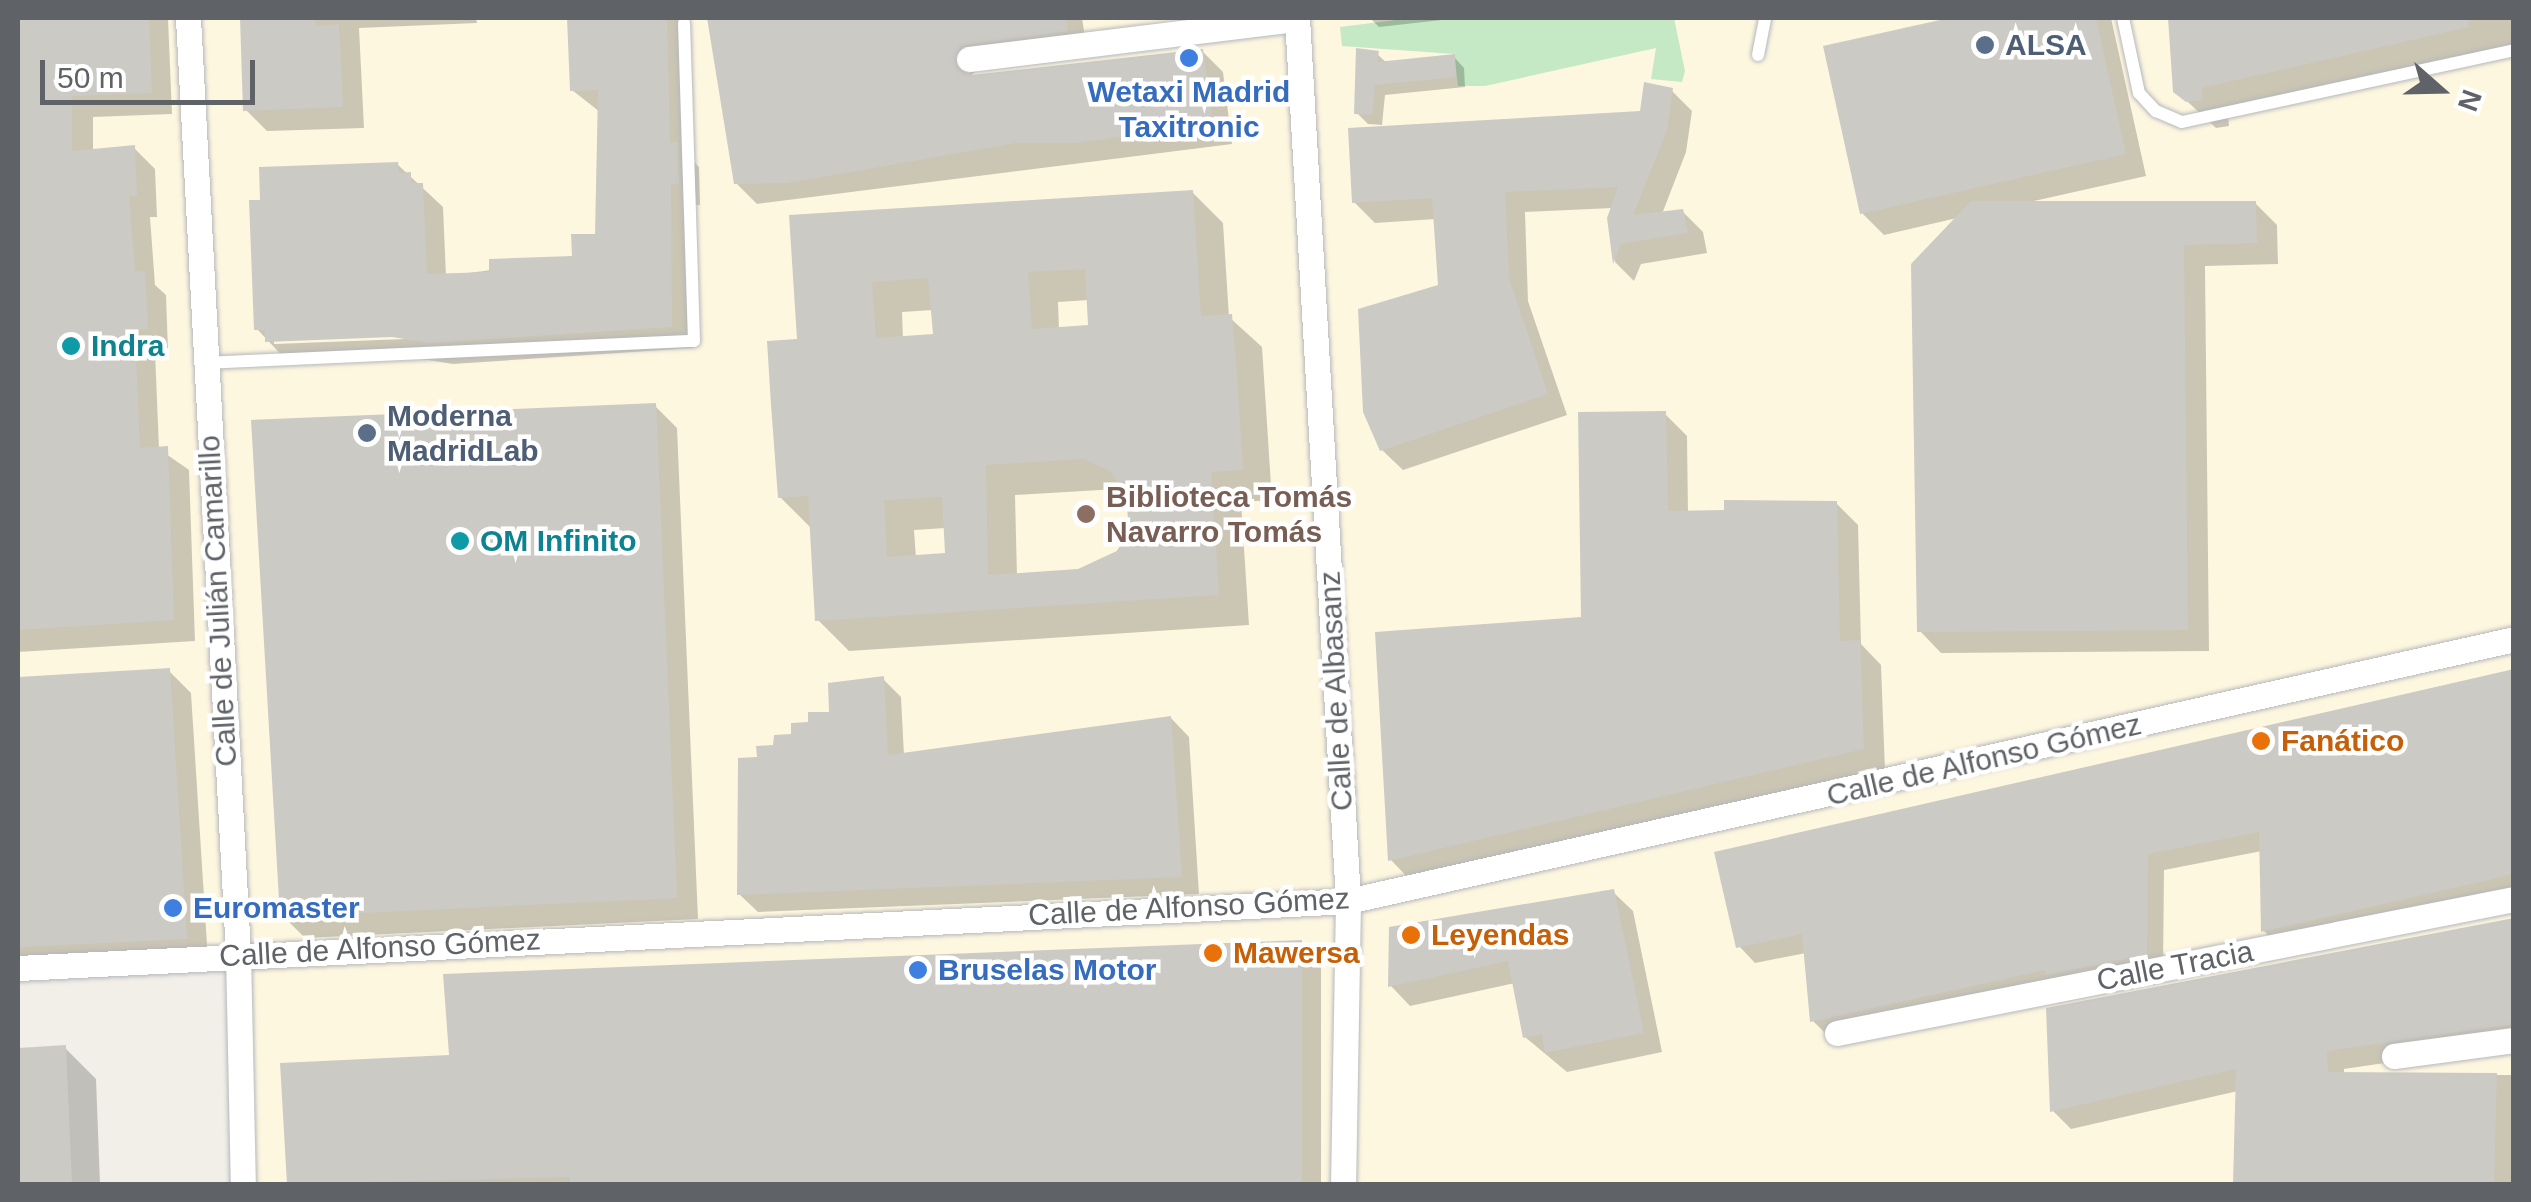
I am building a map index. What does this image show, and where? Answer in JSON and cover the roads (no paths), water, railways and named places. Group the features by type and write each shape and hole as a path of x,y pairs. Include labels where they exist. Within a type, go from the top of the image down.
{"street":[{"name":"Calle de Julián Camarillo","path":"188,18 238,953 243,1184"},
{"path":"970,59 1297,18"},
{"name":"Calle de Albasanz","path":"1297,18 1348,902 1343,1184"},
{"name":"Calle de Alfonso Gómez","path":"18,968 238,953 1348,902 2514,639"},
{"name":"Calle Tracia","path":"1837,1032 2514,900"},
{"path":"2394,1056 2514,1040"}],"lane":[{"path":"1758,55 1766,18"},
{"path":"2123,18 2140,92 2156,111 2182,122 2514,50"},
{"path":"204,362 694,340 684,24"}],"place":[{"name":"ALSA","path":"1985,45"},
{"name":"Wetaxi Madrid Taxitronic","path":"1189,58"},
{"name":"Indra","path":"71,346"},
{"name":"Moderna MadridLab","path":"367,433"},
{"name":"Biblioteca Tomás Navarro Tomás","path":"1086,514"},
{"name":"OM Infinito","path":"460,541"},
{"name":"Fanático","path":"2261,741"},
{"name":"Euromaster","path":"173,908"},
{"name":"Leyendas","path":"1411,935"},
{"name":"Mawersa","path":"1213,953"},
{"name":"Bruselas Motor","path":"918,970"}]}
